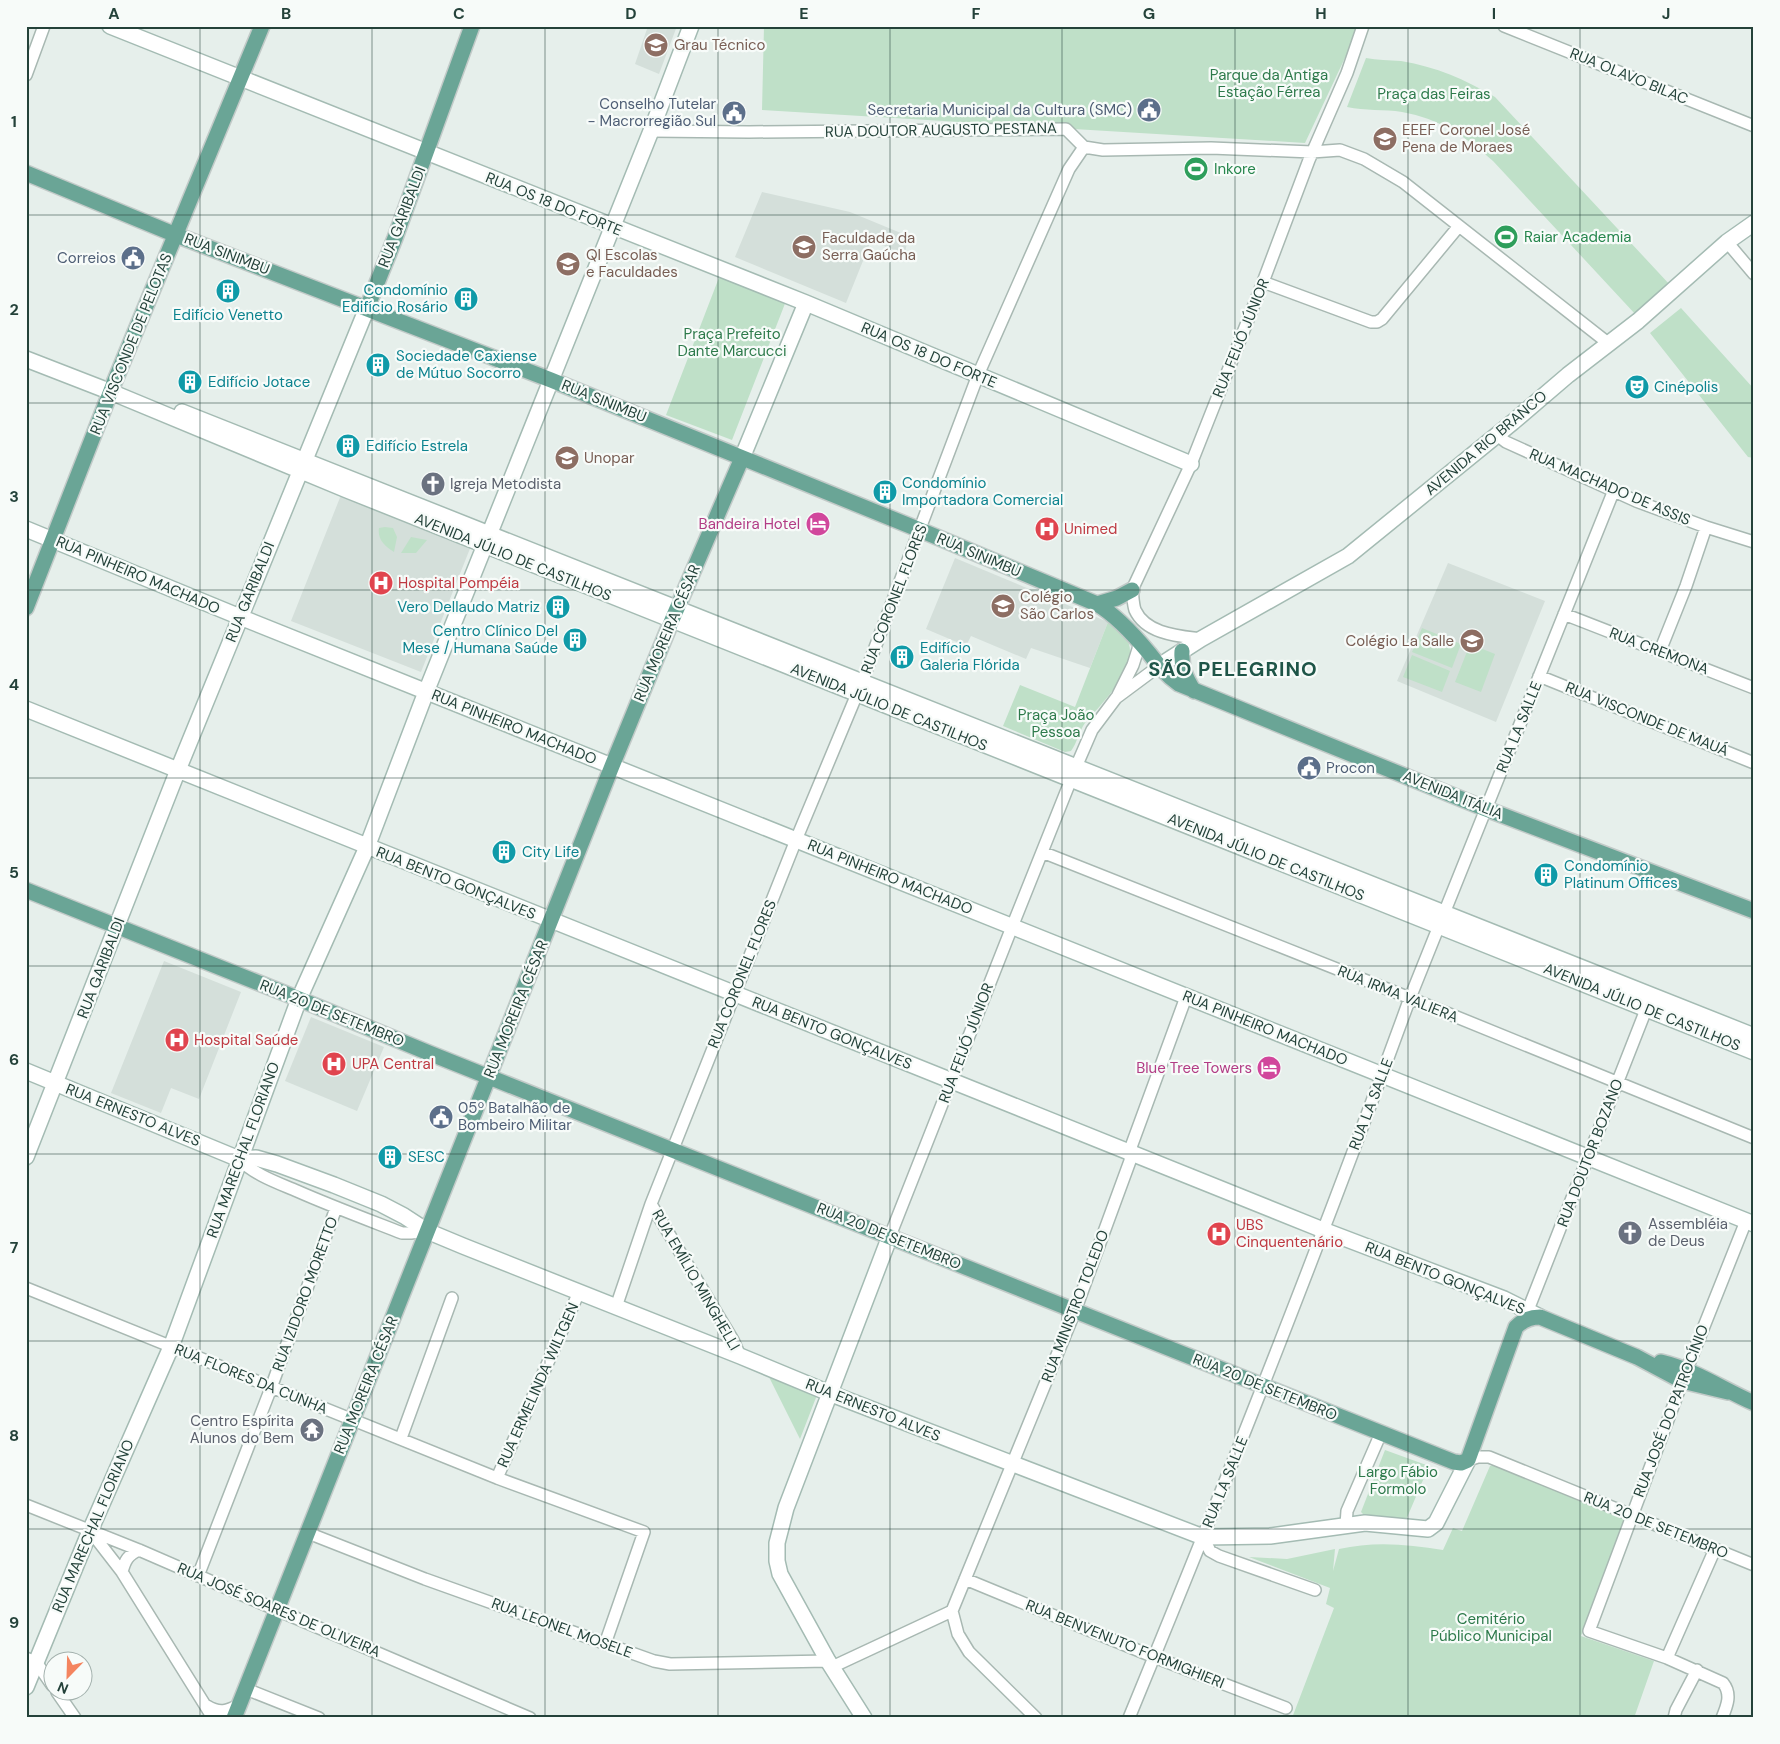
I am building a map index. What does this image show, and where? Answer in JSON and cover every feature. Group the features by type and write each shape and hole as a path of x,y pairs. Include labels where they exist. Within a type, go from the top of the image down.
{"main road":[{"name":"RUA VISCONDE DE PELOTAS","path":"26,608 112,387 262,26"},
{"name":"RUA GARIBALDI","path":"367,308 395,238 472,26"},
{"name":"RUA SINIMBU","path":"26,172 176,235 552,380 1097,604 1107,610 1140,643 1159,666"},
{"name":"RUA MOREIRA CÉSAR","path":"237,1711 612,766 742,458"},
{"path":"1097,604 1117,598 1132,590"},
{"path":"1182,651 1181,663 1183,672 1194,691"},
{"name":"AVENIDA ITÁLIA","path":"1159,666 1178,684 1194,691 1486,809 1754,911"},
{"name":"RUA 20 DE SETEMBRO","path":"26,890 1454,1462 1461,1463 1468,1460"},
{"path":"1468,1460 1516,1327 1534,1314"},
{"name":"RUA BENTO GONÇALVES","path":"1534,1314 1685,1375 1708,1380 1728,1392 1754,1403"}],"street":[{"path":"26,75 44,26"},
{"name":"RUA OS 18 DO FORTE","path":"110,26 806,304 1191,464"},
{"name":"RUA MARECHAL FLORIANO","path":"26,1687 31,1660 171,1347 239,1159 300,999 367,847 426,692 651,131 690,26"},
{"name":"RUA FEIJÓ JÚNIOR","path":"1132,590 1191,464 1312,152 1347,73 1363,26"},
{"name":"RUA OLAVO BILAC","path":"1504,26 1754,126"},
{"name":"RUA DOUTOR AUGUSTO PESTANA","path":"651,131 1066,129 1084,147"},
{"path":"1084,147 1104,150 1210,148 1312,152 1340,150 1364,159 1403,182 1608,344"},
{"name":"RUA CORONEL FLORES","path":"616,1307 652,1204 734,994 859,688 978,375 1069,169 1084,147"},
{"name":"AVENIDA RIO BRANCO","path":"1159,666 1201,639 1348,556 1497,436 1568,375 1638,321 1728,242 1754,223"},
{"path":"1263,282 1371,322 1377,322 1382,319 1459,226"},
{"path":"1728,242 1754,274"},
{"name":"RUA MOREIRA CÉSAR","path":"742,458 806,304"},
{"name":"RUA GARIBALDI","path":"26,1157 178,770 301,465 367,308"},
{"name":"AVENIDA JÚLIO DE CASTILHOS","path":"26,349 209,428 1707,1025 1753,1047"},
{"name":"AVENIDA JÚLIO DE CASTILHOS","path":"26,359 112,387"},
{"name":"RUA MACHADO DE ASSIS","path":"1497,436 1506,442 1645,505 1706,528 1754,542"},
{"name":"RUA LA SALLE","path":"1129,1718 1263,1386 1410,998 1614,490"},
{"path":"1660,651 1686,586 1706,528"},
{"name":"RUA PINHEIRO MACHADO","path":"26,529 426,692 1750,1223"},
{"path":"1132,590 1134,609 1142,620 1166,634 1201,639"},
{"name":"RUA CREMONA","path":"1564,614 1754,688"},
{"name":"RUA FEIJÓ JÚNIOR","path":"864,1718 830,1664 786,1585 777,1560 777,1543 786,1508 829,1393 1073,773 1092,730 1116,698 1133,665 1140,643"},
{"name":"RUA FEIJÓ JÚNIOR","path":"1116,698 1159,666"},
{"name":"RUA VISCONDE DE MAUÁ","path":"1539,676 1754,762"},
{"name":"RUA BENTO GONÇALVES","path":"26,709 1323,1230 1504,1299 1534,1314"},
{"name":"RUA IRMA VALIERA","path":"1042,852 1410,998 1754,1138"},
{"name":"RUA MINISTRO TOLEDO","path":"952,1612 1076,1311 1130,1161 1130,1147 1186,997"},
{"name":"RUA DOUTOR BOZANO","path":"1534,1314 1588,1158 1649,1002"},
{"name":"RUA ERNESTO ALVES","path":"26,1071 239,1159 246,1166 261,1175 336,1208 402,1233 411,1234 427,1231"},
{"name":"RUA ERNESTO ALVES","path":"239,1159 256,1158 334,1185 381,1204 427,1231 829,1393 1203,1537 1210,1550 1219,1556 1315,1590"},
{"name":"RUA EMÍLIO MINGHELLI","path":"652,1204 733,1340 740,1356"},
{"name":"RUA IZIDORO MORETTO","path":"198,1576 271,1388 336,1208"},
{"name":"RUA JOSÉ DO PATROCÍNIO","path":"1667,1658 1589,1631 1685,1375 1750,1223"},
{"name":"RUA FLORES DA CUNHA","path":"26,1288 497,1478 644,1532 604,1644"},
{"name":"RUA ERMELINDA WILTGEN","path":"497,1478 579,1292"},
{"path":"401,1438 452,1298"},
{"path":"1504,1299 1512,1312 1516,1327"},
{"path":"1346,1525 1347,1511 1381,1433"},
{"name":"RUA 20 DE SETEMBRO","path":"1468,1460 1478,1457 1489,1458 1754,1565"},
{"path":"1203,1537 1270,1536 1365,1523 1428,1529 1432,1527 1468,1460"},
{"name":"RUA JOSÉ SOARES DE OLIVEIRA","path":"26,1505 139,1550 530,1718"},
{"path":"90,1531 122,1572 213,1718"},
{"name":"RUA LEONEL MOSELE","path":"308,1533 426,1579 654,1661 670,1664 830,1664"},
{"path":"122,1572 126,1559 139,1550"},
{"path":"1715,1550 1667,1658 1723,1683 1728,1689 1728,1697 1722,1718"},
{"name":"RUA BENVENUTO FORMIGHIERI","path":"965,1579 1154,1657 1286,1708"},
{"path":"830,1664 952,1612 958,1634 970,1652 1036,1718"},
{"path":"31,1660 42,1673"},
{"path":"1674,1718 1676,1710 1697,1670"},
{"path":"246,1689 319,1718"},
{"path":"64,1702 75,1718"},
{"path":"207,1706 219,1712 237,1711"}],"shaded area":[{"name":"Grau Técnico","path":"648,26 677,26 659,74 635,64"},
{"name":"Faculdade da Serra Gaúcha","path":"762,192 850,212 908,236 905,254 871,241 846,303 735,257"},
{"name":"Hospital Pompéia","path":"341,495 471,546 421,672 291,621"},
{"name":"Colégio São Carlos","path":"955,558 1108,622 1090,668 1031,648 1026,659 971,636 966,646 926,629"},
{"name":"Colégio La Salle","path":"1448,563 1545,601 1496,722 1397,681"},
{"name":"Hospital Saúde","path":"164,961 241,992 199,1099 171,1088 161,1113 111,1093"},
{"name":"UPA Central","path":"311,1017 384,1047 357,1111 285,1081"}],"green space":[{"name":"Parque da Antiga Estação Férrea","path":"764,26 1356,26 1351,45 1305,143 762,110"},
{"name":"Praça das Feiras","path":"1366,58 1401,61 1438,70 1461,79 1495,97 1671,286 1636,315 1493,161 1462,136 1440,124 1416,115 1395,111 1347,107"},
{"name":"Praça Prefeito Dante Marcucci","path":"720,275 786,301 732,440 666,415"},
{"path":"1681,308 1754,389 1754,458 1748,457 1650,333"},
{"path":"379,528 393,528 397,537 394,552 380,539"},
{"path":"411,537 427,540 416,553 401,553"},
{"name":"Praça João Pessoa","path":"1108,622 1114,624 1125,636 1130,647 1129,658 1125,671 1118,683 1085,723 1071,751 1065,752 1003,726 1020,685 1075,707"},
{"path":"1422,628 1461,644 1452,668 1412,652"},
{"path":"1470,644 1495,654 1481,692 1455,682"},
{"path":"1412,655 1450,671 1442,692 1403,677"},
{"path":"768,1375 817,1395 800,1439"},
{"name":"Largo Fábio Formolo","path":"1385,1450 1429,1466 1406,1520 1380,1516 1366,1517 1361,1512"},
{"name":"Cemitério Público Municipal","path":"1493,1465 1627,1519 1581,1636 1654,1661 1634,1718 1292,1718 1334,1608 1326,1604 1330,1588 1249,1557 1287,1559 1335,1549 1333,1571 1339,1549 1352,1546 1391,1544 1443,1550 1453,1528 1462,1531 1490,1466"}],"place":[{"name":"Grau Técnico","path":"656,45"},
{"name":"Secretaria Municipal da Cultura (SMC)","path":"1149,110"},
{"name":"Conselho Tutelar - Macrorregião Sul","path":"734,113"},
{"name":"EEEF Coronel José Pena de Moraes","path":"1385,139"},
{"name":"Inkore","path":"1196,169"},
{"name":"Raiar Academia","path":"1506,237"},
{"name":"Faculdade da Serra Gaúcha","path":"804,247"},
{"name":"Correios","path":"133,258"},
{"name":"QI Escolas e Faculdades","path":"568,264"},
{"name":"Edifício Venetto","path":"228,291"},
{"name":"Condomínio Edifício Rosário","path":"466,299"},
{"name":"Sociedade Caxiense de Mútuo Socorro","path":"378,365"},
{"name":"Edifício Jotace","path":"190,382"},
{"name":"Cinépolis","path":"1637,387"},
{"name":"Edifício Estrela","path":"348,446"},
{"name":"Unopar","path":"567,458"},
{"name":"Igreja Metodista","path":"433,484"},
{"name":"Condomínio Importadora Comercial","path":"885,492"},
{"name":"Bandeira Hotel","path":"818,524"},
{"name":"Unimed","path":"1047,529"},
{"name":"Hospital Pompéia","path":"381,583"},
{"name":"Colégio São Carlos","path":"1003,606"},
{"name":"Vero Dellaudo Matriz","path":"558,607"},
{"name":"Centro Clínico Del Mese / Humana Saúde","path":"575,640"},
{"name":"Colégio La Salle","path":"1472,641"},
{"name":"Edifício Galeria Flórida","path":"902,657"},
{"name":"Procon","path":"1309,768"},
{"name":"City Life","path":"504,852"},
{"name":"Condomínio Platinum Offices","path":"1546,875"},
{"name":"Hospital Saúde","path":"177,1040"},
{"name":"UPA Central","path":"334,1064"},
{"name":"Blue Tree Towers","path":"1269,1068"},
{"name":"05º Batalhão de Bombeiro Militar","path":"441,1117"},
{"name":"SESC","path":"390,1157"},
{"name":"Assembléia de Deus","path":"1630,1233"},
{"name":"UBS Cinquentenário","path":"1219,1234"},
{"name":"Centro Espírita Alunos do Bem","path":"312,1430"}],"district":[{"name":"SÃO PELEGRINO","path":"1233,669"}]}
